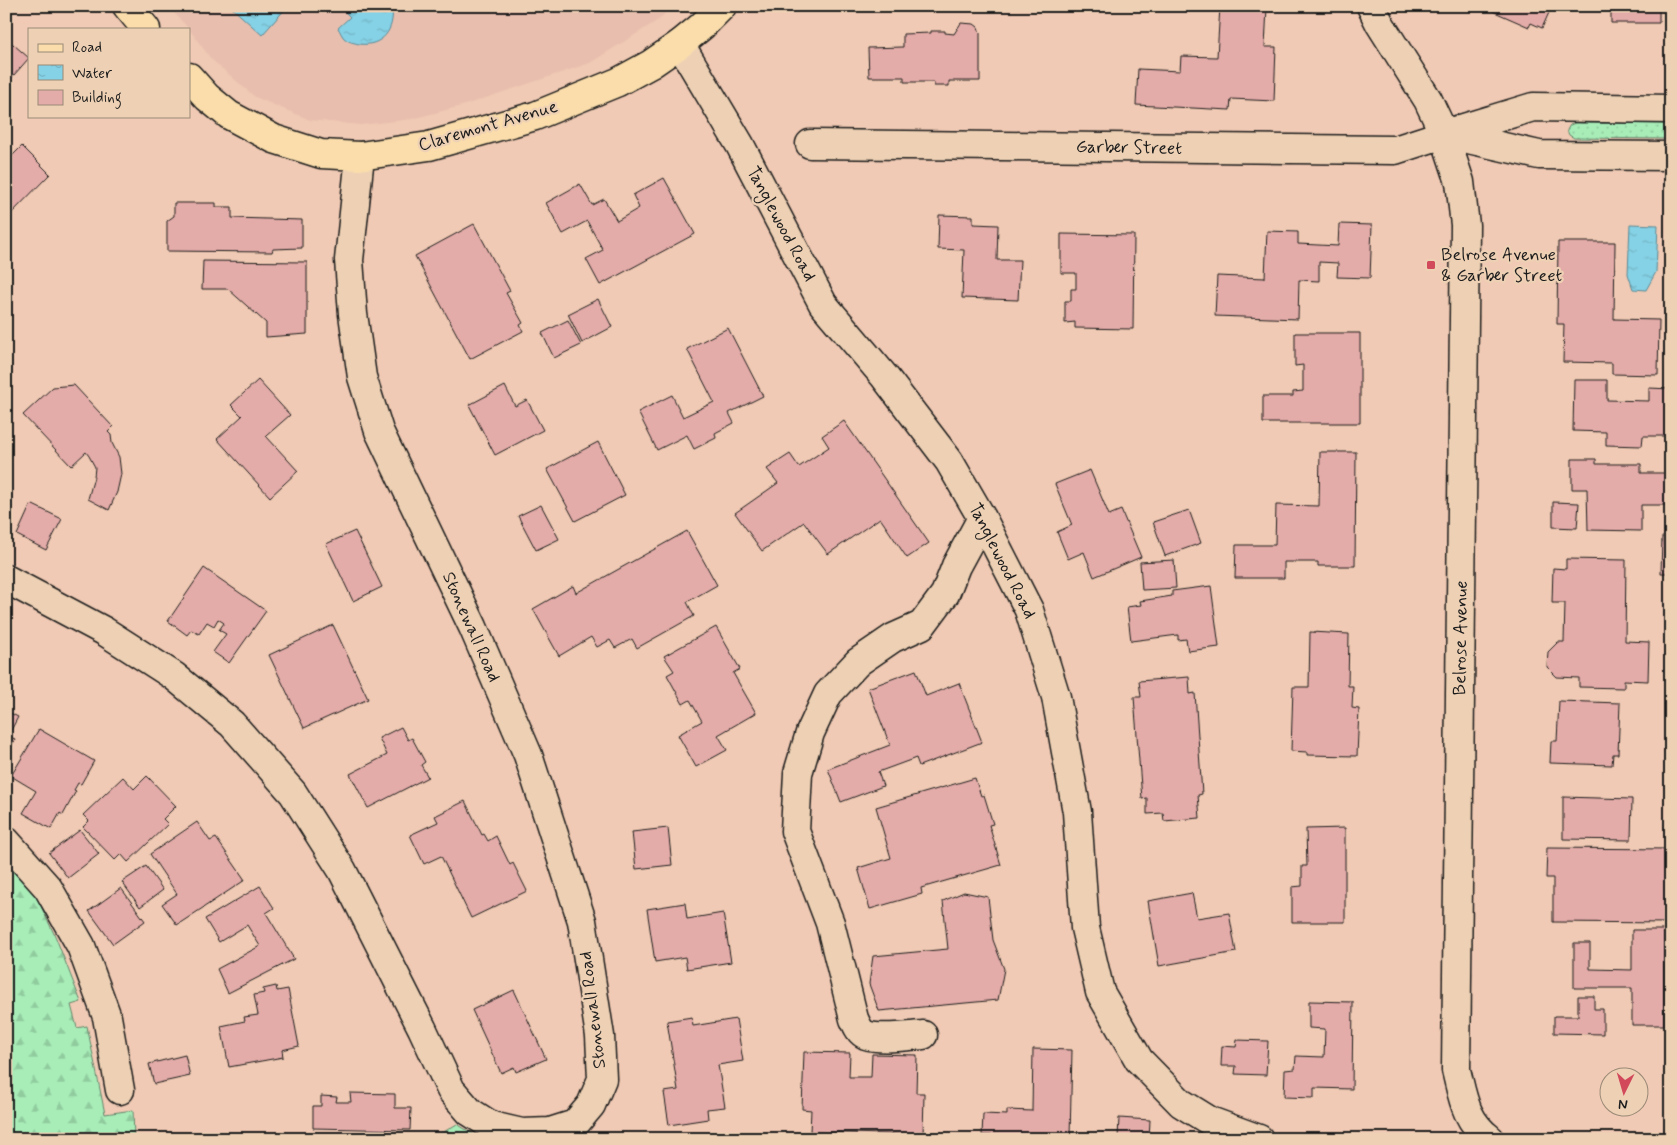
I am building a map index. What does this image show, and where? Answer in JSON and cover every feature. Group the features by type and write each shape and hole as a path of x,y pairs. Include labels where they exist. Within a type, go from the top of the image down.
{"main road":[{"path":"127,6 145,28"},
{"name":"Claremont Avenue","path":"190,78 207,97 229,115 274,139 321,154 360,156 429,146 535,116 618,82 651,64 680,44 722,6"}],"street":[{"name":"Belrose Avenue","path":"1371,6 1380,24 1428,100 1444,134 1460,182 1465,225 1456,1070 1466,1110 1488,1138"},
{"name":"Tanglewood Road","path":"680,44 740,145 823,304 884,376 949,461 982,518 1029,610 1056,697 1077,812 1085,928 1100,992 1139,1060 1181,1103 1210,1121 1259,1139"},
{"name":"Garber Street","path":"810,144 1395,150 1533,107 1671,109"},
{"path":"1444,134 1540,155 1671,156"},
{"name":"Stonewall Road","path":"6,579 104,631 174,676 232,724 293,793 342,870 422,1028 451,1090 470,1112 492,1126 522,1133 550,1132 575,1124 591,1105 602,1079 600,1036 582,921 528,755 472,627 378,431 362,377 353,314 349,260 360,156"},
{"path":"923,1035 878,1037 864,1034 858,1029 830,923 795,831 798,773 810,733 828,694 858,662 893,638 922,625 945,594 956,566 982,518"},
{"path":"6,841 48,888 81,946 107,1017 120,1090"}],"shaded area":[{"path":"168,6 671,6 660,19 590,63 465,105 412,119 361,125 310,120 255,97 211,59 190,28"}],"green space":[{"path":"1575,123 1671,124 1671,139 1574,138 1569,135 1567,130 1570,125"},
{"path":"6,859 29,881 56,938 81,1002 71,1005 77,1028 87,1026 105,1114 133,1110 134,1139 6,1139"},
{"path":"457,1124 481,1139 432,1139"}],"water":[{"path":"230,6 288,6 262,35"},
{"path":"339,6 375,6 376,10 392,8 389,30 380,40 374,43 359,44 347,40 338,28 350,17"},
{"path":"1630,224 1658,225 1656,272 1646,290 1633,289 1628,274"}],"building":[{"path":"1220,6 1267,7 1265,47 1276,47 1274,101 1231,99 1230,110 1136,105 1138,69 1180,71 1181,56 1217,57"},
{"path":"1481,6 1552,6 1542,28 1531,23 1529,27"},
{"path":"1596,6 1659,6 1659,23 1611,23 1611,8 1596,8"},
{"path":"961,23 974,24 978,27 980,33 980,81 949,81 949,86 934,86 934,82 904,82 904,77 869,77 868,48 903,47 903,34 945,31 945,33 954,34"},
{"path":"6,38 28,59 6,84"},
{"path":"22,146 50,174 6,219 6,162"},
{"path":"664,178 695,234 600,285 586,259 603,250 587,221 563,234 546,203 580,184 592,205 604,199 617,221 639,208 633,195"},
{"path":"174,203 216,203 216,207 232,207 232,218 302,220 302,248 273,249 272,252 167,251 167,221 174,216"},
{"path":"939,215 973,216 973,224 998,225 997,260 1020,260 1018,300 962,298 964,250 938,249"},
{"path":"474,224 510,291 506,293 523,323 520,325 523,331 470,359 415,256"},
{"path":"1339,224 1372,225 1370,278 1337,277 1338,263 1319,262 1319,281 1299,280 1298,319 1215,316 1217,276 1265,278 1267,231 1298,232 1298,244 1338,246"},
{"path":"1061,234 1134,235 1133,329 1075,328 1075,322 1065,323 1065,301 1071,301 1071,289 1076,289 1076,273 1061,273"},
{"path":"1558,242 1615,242 1614,319 1659,320 1658,375 1612,374 1612,363 1563,362 1564,324 1557,324"},
{"path":"203,261 307,262 307,334 266,337 266,323 228,289 202,289"},
{"path":"598,299 612,327 582,343 568,314"},
{"path":"568,320 581,345 554,358 542,333"},
{"path":"728,328 763,396 729,413 734,423 715,433 716,438 694,449 687,435 657,450 638,412 672,395 683,417 714,402 687,349"},
{"path":"1295,333 1360,333 1360,423 1263,423 1263,396 1293,396 1293,392 1303,391 1303,365 1295,366"},
{"path":"258,380 290,415 266,436 298,471 270,497 217,439 242,416 231,405"},
{"path":"1574,380 1607,380 1607,400 1649,401 1649,388 1671,389 1671,436 1643,436 1642,446 1606,445 1606,432 1573,431"},
{"path":"74,385 113,427 108,432 111,435 112,443 119,457 121,474 117,492 109,510 88,499 95,467 86,452 71,466 23,415 53,387"},
{"path":"505,386 515,406 527,400 543,430 495,455 469,405"},
{"path":"844,421 929,543 907,558 880,518 828,554 804,522 762,551 735,513 778,483 767,469 790,454 799,467 829,447 822,436"},
{"path":"598,442 625,495 575,521 547,469"},
{"path":"1320,452 1356,452 1355,566 1318,566 1318,562 1284,562 1284,578 1235,578 1236,545 1275,545 1276,505 1319,506"},
{"path":"1572,459 1596,459 1596,464 1641,464 1641,473 1671,473 1671,505 1641,505 1641,531 1588,530 1587,489 1572,489"},
{"path":"1090,470 1109,515 1121,510 1141,557 1094,577 1084,552 1068,559 1057,532 1072,525 1055,484"},
{"path":"1553,502 1579,503 1577,528 1553,527"},
{"path":"31,504 62,519 46,550 17,535"},
{"path":"541,505 559,539 536,550 518,516"},
{"path":"1189,510 1201,543 1165,556 1153,522"},
{"path":"355,531 382,587 353,601 326,544"},
{"path":"687,531 717,585 687,602 694,616 637,648 632,639 615,648 610,640 597,647 591,637 559,656 533,609 573,586 576,593"},
{"path":"1662,537 1671,537 1671,573 1661,573"},
{"path":"1566,559 1626,560 1625,641 1649,642 1648,681 1624,680 1624,688 1579,687 1579,678 1557,677 1547,667 1548,652 1558,642 1564,642 1565,603 1552,603 1553,568 1566,569"},
{"path":"1174,560 1176,588 1142,590 1140,562"},
{"path":"204,568 266,611 229,663 213,652 226,634 219,630 224,623 218,619 214,626 207,622 199,634 191,630 187,635 168,621"},
{"path":"1211,586 1219,647 1188,651 1186,639 1178,640 1178,635 1131,641 1127,607 1141,605 1140,601 1172,596 1172,591"},
{"path":"333,625 368,699 304,728 269,655"},
{"path":"716,627 740,669 733,673 756,713 718,735 727,750 696,767 678,735 702,721 690,700 683,704 667,675 674,671 664,656"},
{"path":"1310,632 1349,634 1348,686 1353,686 1352,708 1359,709 1357,756 1307,755 1307,752 1291,751 1293,687 1309,687"},
{"path":"916,670 926,696 959,683 982,742 919,766 916,758 878,772 883,786 841,802 828,769 890,745 868,688"},
{"path":"1189,677 1190,694 1195,693 1202,794 1198,795 1200,818 1164,821 1163,813 1147,814 1147,798 1142,799 1134,697 1141,697 1139,681"},
{"path":"1559,701 1620,703 1618,754 1613,754 1612,765 1550,763 1551,741 1557,741"},
{"path":"6,711 18,717 8,736 15,739 6,756"},
{"path":"401,727 408,740 412,738 425,762 421,765 428,777 368,808 350,774 387,755 379,738"},
{"path":"39,729 94,761 81,784 78,783 74,790 76,791 63,815 60,813 51,829 23,813 36,791 11,776"},
{"path":"147,776 176,806 163,819 168,824 128,862 121,854 115,860 83,827 89,821 83,815 123,777 134,789"},
{"path":"975,778 981,796 984,795 993,824 989,825 1001,865 921,888 922,894 870,909 858,868 891,858 876,807"},
{"path":"1563,797 1632,799 1631,840 1563,839"},
{"path":"465,801 482,835 484,834 488,841 496,836 510,865 513,863 527,891 471,918 441,856 424,864 410,835 438,822 435,816"},
{"path":"197,822 210,841 216,838 245,880 177,925 162,904 177,894 150,854"},
{"path":"668,828 672,865 636,869 632,832"},
{"path":"1345,828 1345,922 1292,922 1292,887 1302,886 1302,866 1307,866 1306,829"},
{"path":"80,830 99,854 68,878 49,853"},
{"path":"1547,848 1671,849 1671,923 1553,922 1553,878 1546,878"},
{"path":"146,866 163,890 140,907 122,882"},
{"path":"260,886 274,908 266,913 294,959 228,993 217,969 260,946 247,925 219,942 205,919"},
{"path":"121,888 145,921 113,944 89,911"},
{"path":"964,892 988,897 993,940 1004,969 998,1000 879,1011 869,984 873,956 948,949 943,901"},
{"path":"1192,893 1197,918 1229,913 1236,952 1159,966 1148,901"},
{"path":"685,903 687,919 723,913 731,962 687,969 685,957 655,962 647,909"},
{"path":"1632,930 1664,930 1664,1025 1632,1025 1632,988 1574,988 1574,943 1590,943 1590,969 1632,970"},
{"path":"276,986 277,991 288,989 299,1046 282,1050 283,1057 229,1067 221,1026 245,1021 244,1017 258,1015 254,995 264,993 263,989"},
{"path":"514,990 546,1059 516,1072 514,1067 501,1073 472,1010"},
{"path":"1578,996 1594,996 1594,1009 1603,1009 1603,1034 1554,1033 1554,1016 1578,1016"},
{"path":"1309,1001 1353,1002 1352,1089 1314,1088 1314,1098 1284,1097 1285,1070 1295,1069 1296,1056 1324,1057 1325,1029 1309,1028"},
{"path":"692,1017 693,1026 736,1019 743,1061 718,1065 725,1107 707,1109 708,1119 669,1125 664,1092 678,1090 667,1021"},
{"path":"1237,1040 1268,1041 1266,1075 1235,1074 1236,1066 1221,1066 1222,1046 1236,1047"},
{"path":"1669,1042 1671,1042 1671,1077 1668,1077"},
{"path":"1033,1049 1072,1050 1070,1137 982,1135 983,1114 1007,1115 1007,1110 1032,1111"},
{"path":"804,1052 850,1053 849,1077 871,1077 872,1054 917,1055 916,1093 924,1093 923,1135 810,1132 811,1110 802,1109"},
{"path":"185,1055 190,1076 154,1084 149,1064"},
{"path":"350,1093 395,1094 395,1108 411,1108 410,1130 313,1128 313,1106 321,1106 321,1096 337,1097 336,1102 351,1102"},
{"path":"1119,1118 1150,1120 1149,1139 1118,1138"}],"place":[{"name":"Belrose Avenue & Garber Street","path":"1431,265"}]}
